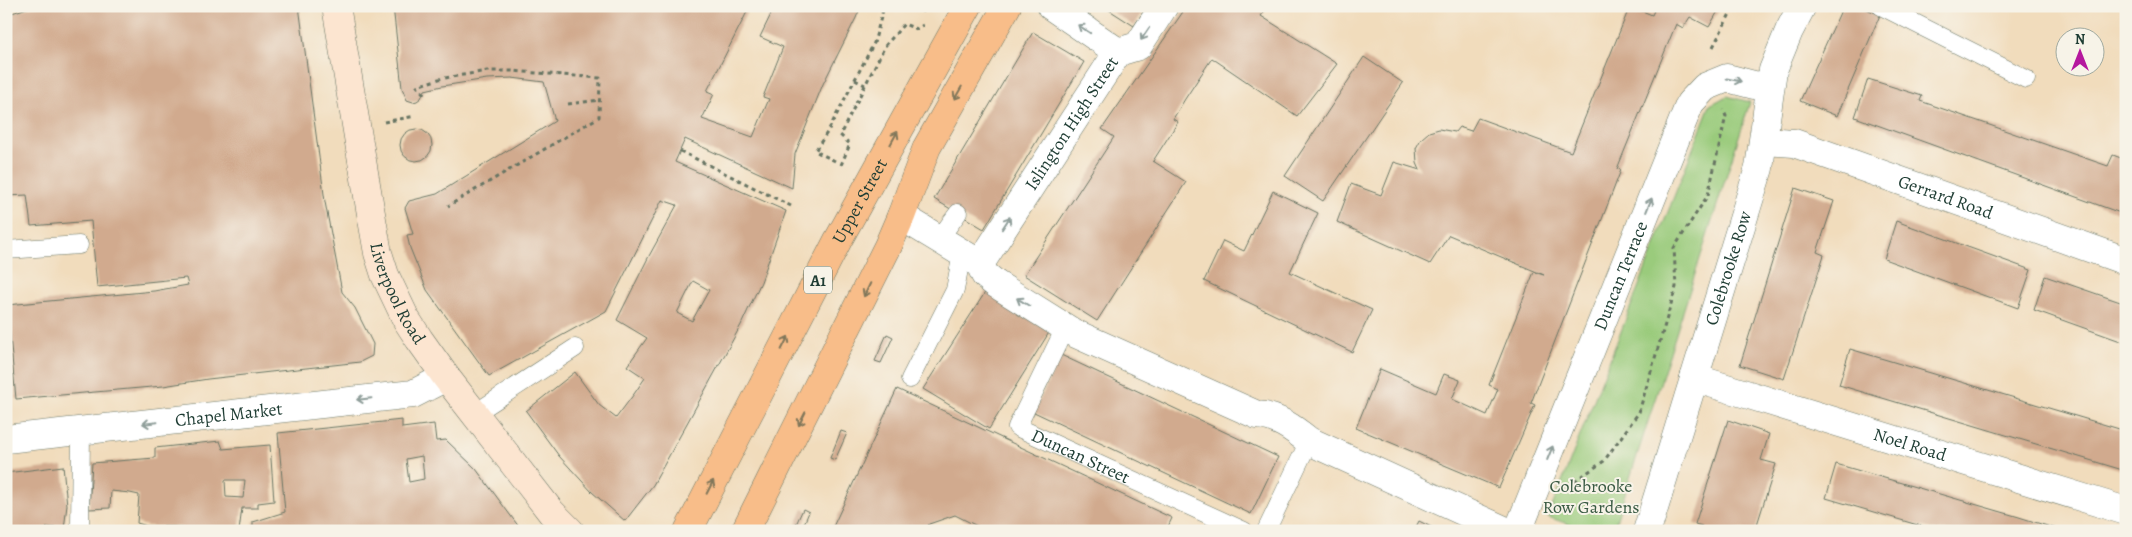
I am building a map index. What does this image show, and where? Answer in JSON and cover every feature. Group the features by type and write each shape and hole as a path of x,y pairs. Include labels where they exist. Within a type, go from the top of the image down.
{"highway":[{"name":"Upper Street","path":"688,531 838,240 968,6"},
{"path":"745,531 845,333 901,216 927,147 1007,6"}],"main road":[{"name":"Liverpool Road","path":"336,6 378,253 385,275 406,319 446,377 551,512 570,531"}],"street":[{"name":"Islington High Street","path":"971,259 1118,52 1050,6"},
{"path":"1118,52 1138,46 1164,6"},
{"name":"Colebrooke Row","path":"1647,531 1759,168 1764,141 1769,86 1773,70 1789,30 1802,6"},
{"name":"Duncan Terrace","path":"1518,531 1690,103 1705,87 1726,78 1754,85 1769,86"},
{"name":"Gerrard Road","path":"1764,141 1794,143 2126,260"},
{"path":"901,216 971,259 996,284 1065,328 1257,415 1268,415 1294,429 1309,441 1506,531"},
{"name":"Chapel Market","path":"6,439 412,394 446,377"},
{"name":"Noel Road","path":"1694,378 2126,510"}],"lane":[{"path":"1882,6 2026,78"},
{"path":"939,239 958,213"},
{"path":"6,250 79,245"},
{"path":"910,379 971,259"},
{"name":"Duncan Street","path":"1065,328 1017,427 1237,529"},
{"path":"474,414 574,348"},
{"path":"80,531 81,431"},
{"path":"1266,531 1309,441"}],"path":[{"path":"835,161 815,151 828,131 874,43 884,6"},
{"path":"913,6 924,12"},
{"path":"1713,47 1734,6"},
{"path":"842,165 850,144 840,135 885,46 904,24 917,29 924,24"},
{"path":"424,94 417,86 439,78 480,72 512,71 600,78 599,117 448,206"},
{"path":"855,80 866,85"},
{"path":"568,104 600,100"},
{"path":"1565,488 1604,461 1639,412 1676,287 1674,248 1708,195 1726,116 1723,108"},
{"path":"396,120 415,116"},
{"path":"680,151 791,206"}],"green space":[{"name":"Colebrooke Row Gardens","path":"1727,96 1750,102 1613,531 1588,531 1548,517 1710,105"}],"building":[{"path":"33,6 299,6 325,202 342,292 355,308 373,344 372,356 360,362 208,379 163,386 16,399 7,305 154,291 188,285 186,278 97,287 91,221 31,226 27,195 6,196 6,15"},
{"path":"393,6 750,6 707,91 714,94 702,119 753,137 769,99 763,97 783,47 760,37 775,6 861,6 823,84 795,154 792,188 685,139 675,162 786,211 761,282 741,325 653,485 625,521 592,492 559,456 526,411 575,372 599,405 616,418 634,394 645,378 627,366 647,338 617,320 677,205 662,200 606,311 489,376 427,290 410,248 407,235 413,234 405,208 409,201 437,194 555,121 544,82 512,78 487,79 425,90 421,98 413,102 407,100 402,88","holes":["693,281 709,290 692,321 677,313"]},
{"path":"750,6 761,6 758,10"},
{"path":"1103,6 1147,6 1134,26"},
{"path":"1187,6 1268,6 1261,16 1337,64 1297,116 1212,58 1173,119 1178,122 1153,161 1186,182 1097,321 1024,275 1114,137 1102,129"},
{"path":"1630,6 1652,15 1656,6 1721,6 1709,27 1690,17 1683,28 1676,24 1617,169 1621,170 1531,403 1535,405 1499,488 1356,428 1380,369 1436,393 1444,374 1460,380 1452,399 1487,415 1498,389 1489,385 1534,272 1544,275 1449,235 1430,264 1337,222 1351,184 1381,195 1394,162 1420,170 1417,163 1416,148 1421,139 1429,132 1439,129 1455,132 1459,127 1471,131 1478,118 1571,152"},
{"path":"1843,6 1860,6 1880,15 1837,116 1800,101"},
{"path":"1033,32 1084,62 984,229 934,199"},
{"path":"1364,57 1403,83 1323,201 1285,176"},
{"path":"1868,79 1922,96 1920,101 2108,166 2113,155 2126,160 2126,215 1855,117"},
{"path":"416,129 427,134 432,145 427,156 416,161 405,156 400,145 405,134"},
{"path":"1795,188 1834,201 1817,252 1824,255 1784,379 1740,365"},
{"path":"1273,191 1318,213 1290,272 1372,310 1352,352 1204,281 1223,241 1244,251"},
{"path":"1896,221 2031,270 2018,308 1884,259"},
{"path":"2045,276 2126,304 2126,343 2034,310"},
{"path":"986,291 1050,331 989,429 923,389"},
{"path":"887,334 893,337 881,363 875,361"},
{"path":"1850,349 2126,431 2126,471 1839,385"},
{"path":"1061,355 1278,457 1251,514 1034,412"},
{"path":"897,389 1172,518 1166,531 987,531 955,515 929,524 926,531 831,531"},
{"path":"402,420 402,428 434,424 436,441 446,440 476,469 522,531 253,531 253,522 285,512 278,433","holes":["422,456 424,479 409,482 406,459"]},
{"path":"1728,420 1769,434 1761,460 1776,464 1755,531 1739,529 1738,531 1701,531 1702,526 1695,524"},
{"path":"841,431 847,433 835,460 830,458"},
{"path":"220,441 223,449 270,445 274,501 258,503 258,508 242,508 239,531 181,531 181,527 147,526 137,523 139,495 130,493 111,491 110,508 89,509 92,463 155,458 155,448","holes":["225,480 245,480 243,498 226,497"]},
{"path":"1836,464 2063,531 1938,531 1826,498"},
{"path":"63,466 67,505 64,529 47,527 46,531 6,531 6,473"},
{"path":"803,509 809,512 801,531 793,531"},
{"path":"1419,521 1439,531 1414,531"}]}
